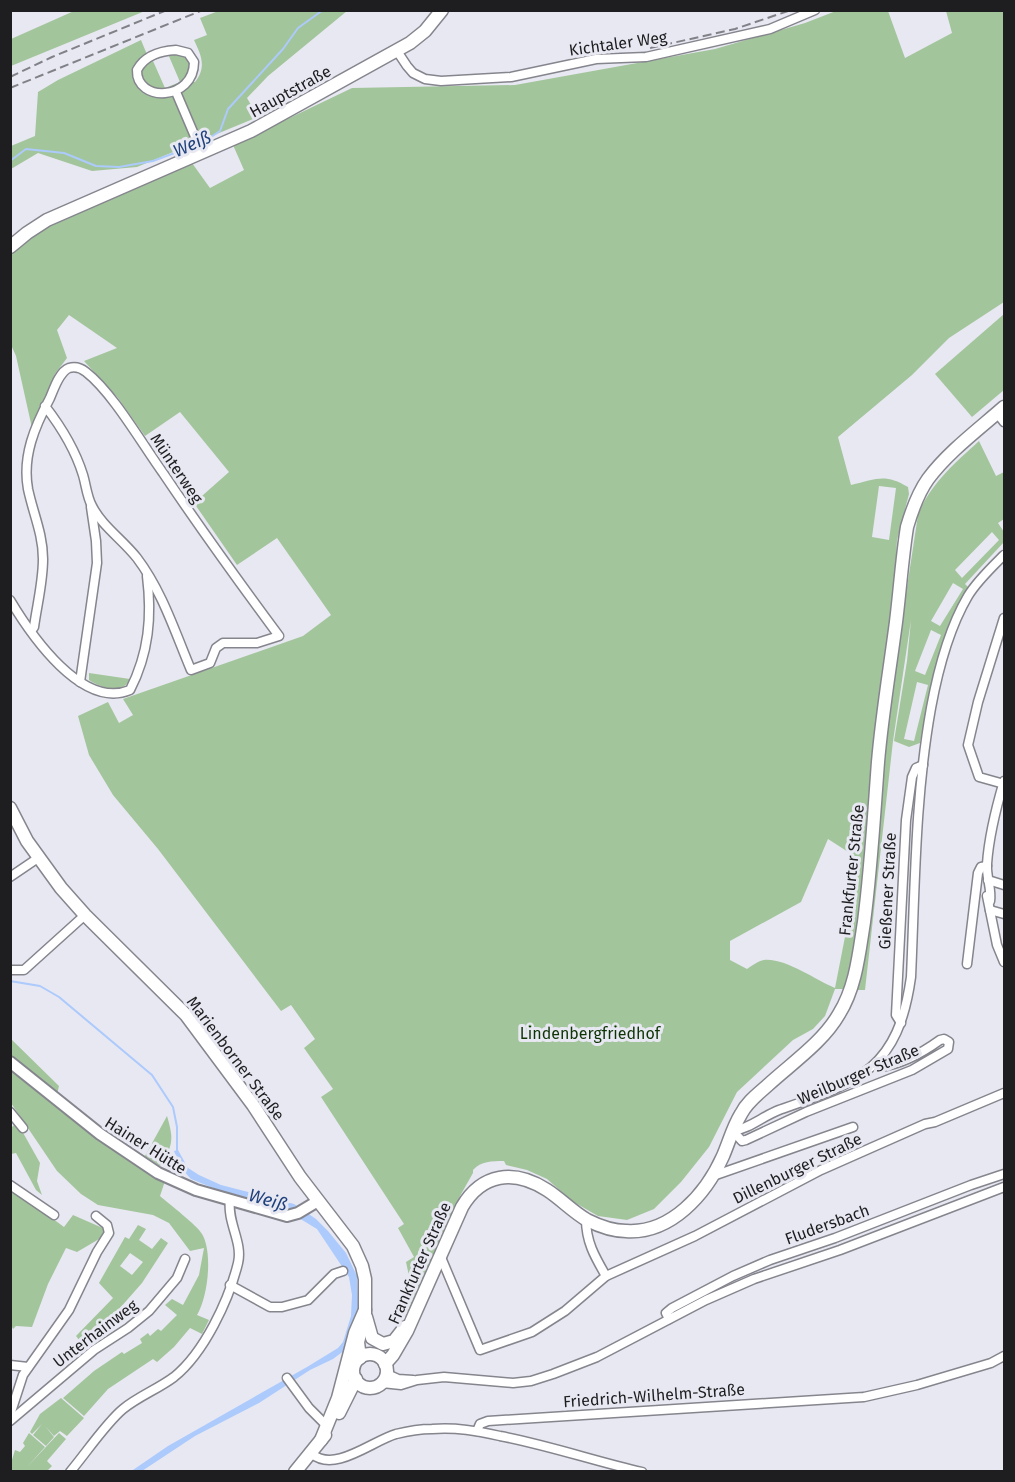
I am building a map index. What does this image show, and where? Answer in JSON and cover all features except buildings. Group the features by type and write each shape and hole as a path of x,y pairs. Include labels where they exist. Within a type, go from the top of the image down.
{"main road":[{"name":"Hauptstraße","path":"200,150 271,121 397,51 425,31 441,10"},
{"path":"10,247 47,220 200,150"},
{"name":"Frankfurter Straße","path":"377,1365 393,1355 403,1338 469,1195 477,1186 493,1179 513,1177 532,1182 549,1191 586,1219 602,1227 627,1232 663,1225 693,1201 713,1176 746,1105 820,1037 839,1015 851,990 868,890 879,758 907,527 917,499 928,479 947,458 1003,412"},
{"name":"Marienborner Straße","path":"10,808 38,858 85,915 186,1015 253,1105 300,1177 353,1246 365,1279 365,1345 377,1365"},
{"path":"364,1316 372,1338 383,1344 393,1341 413,1317"},
{"path":"321,1440 338,1398 355,1333 364,1316"},
{"path":"363,1385 354,1368 377,1365"},
{"path":"295,1472 312,1454 377,1365"}],"street":[{"name":"Kichtaler Weg","path":"397,51 413,73 425,79 441,81 511,77 596,59 646,57 770,29 815,10"},
{"path":"176,50 182,50 192,57 194,66 192,75 176,92 158,93 139,82 137,70 143,60 176,50"},
{"path":"176,92 200,150"},
{"name":"Münterweg","path":"45,406 66,370 72,367 79,368 92,377 117,406 188,510 279,636 257,643 223,643 216,648 210,663 191,670 155,585 147,573"},
{"path":"31,632 34,627 43,560 39,528 28,488 26,463 33,434 45,406 62,428 83,475 96,541 97,563 80,682"},
{"path":"10,600 31,632 57,663 80,682 105,693 123,693 130,690 148,641 150,597 147,573 98,517 90,504"},
{"name":"Gießener Straße","path":"733,1131 741,1130 770,1113 851,1082 876,1064 890,1047 901,1023 908,1000 911,978 916,834 923,765 936,683 956,618 972,591 1005,555"},
{"path":"1005,618 978,702 968,745 979,777 1004,783 991,832 987,866 988,883 992,892 990,905 997,945 1005,962"},
{"name":"Gießener Straße","path":"901,1023 896,1015 906,820 912,777 916,768 923,765"},
{"path":"10,877 38,858"},
{"path":"967,964 978,873 981,867 987,866"},
{"path":"988,883 1005,885"},
{"path":"990,905 1005,914"},
{"path":"12,971 24,970 85,915"},
{"name":"Weilburger Straße","path":"733,1131 742,1141 746,1140 806,1112 912,1070 948,1049 950,1042 944,1038 910,1059 880,1067 876,1064"},
{"name":"Hainer Hütte","path":"10,1062 100,1134 158,1173 189,1188 281,1215 293,1215 318,1201"},
{"name":"Dillenburger Straße","path":"606,1276 695,1236 821,1170 925,1124 1005,1093"},
{"path":"10,1112 23,1128"},
{"path":"713,1176 853,1127"},
{"name":"Fludersbach","path":"377,1365 401,1385 417,1380 451,1377 494,1383 531,1380 553,1374 597,1357 644,1334 665,1315 708,1288 770,1260 836,1239 971,1185 1005,1174"},
{"path":"10,1185 54,1215"},
{"name":"Fludersbach","path":"665,1315 754,1279 840,1250 1005,1187"},
{"path":"70,1472 123,1409 172,1378 201,1346 218,1315 238,1263 239,1251 230,1217 230,1200"},
{"path":"10,1415 28,1367 69,1310 97,1252 110,1233 107,1225 96,1216"},
{"path":"440,1256 480,1350 532,1332 565,1311 606,1276 589,1248 586,1219"},
{"name":"Unterhainweg","path":"10,1421 94,1350 149,1311 177,1278 185,1259"},
{"path":"230,1285 270,1307 282,1307 308,1300 334,1274 343,1271"},
{"name":"Friedrich-Wilhelm-Straße","path":"312,1454 320,1459 332,1460 352,1454 394,1435 410,1431 450,1428 477,1431 480,1424 488,1421 864,1397 917,1385 991,1363 1005,1356"},
{"path":"10,1365 28,1367"},
{"path":"290,1381 309,1408 326,1425"},
{"path":"477,1431 552,1447 642,1472"}],"green space":[{"path":"221,10 347,11 268,76 247,98 258,117 137,167 92,171 38,153 11,169 11,146 35,136 38,92 141,40 148,57 164,52 192,57 188,81 195,82 202,66 201,56 194,40 207,35 200,18","holes":["168,54 180,82 165,88 153,61"]},
{"path":"74,11 145,11 11,66 11,39"},
{"name":"Lindenbergfriedhof","path":"836,11 888,11 905,58 952,33 946,11 1004,11 1004,302 949,338 912,375 838,437 851,485 880,478 893,480 908,487 909,494 897,540 894,594 865,889 847,989 835,989 825,1016 813,1029 793,1040 737,1092 709,1147 681,1182 654,1209 627,1220 598,1216 572,1201 547,1179 527,1170 506,1165 504,1161 487,1162 476,1167 460,1196 409,1312 402,1314 409,1276 406,1262 414,1257 398,1228 404,1224 321,1097 333,1089 304,1048 315,1039 291,1005 281,1011 158,849 113,795 89,755 78,716 108,702 119,723 133,715 123,699 303,636 331,615 277,538 237,565 194,503 229,472 180,412 145,436 118,398 84,361 117,348 69,315 57,330 67,358 55,374 32,428 16,356 11,345 10,254 19,245 44,229 192,163 210,188 244,170 233,145 352,88 515,85 715,49 805,23","holes":["879,486 896,488 889,540 872,537","828,839 856,857 851,906 835,988 782,962 764,960 747,969 730,960 730,941 801,902"]},
{"path":"1004,314 1004,390 972,417 935,374"},
{"path":"979,441 996,476 1004,472 1004,519 998,523 1004,532 1004,542 965,584 969,588 958,605 937,663 920,743 909,747 894,741 911,620 893,741 865,990 852,990 881,758 918,515 936,484","holes":["992,532 999,540 962,578 955,570","953,583 963,589 940,626 931,621","931,630 941,635 925,675 915,671","917,682 928,685 914,741 904,739"]},
{"path":"89,673 130,679 122,687 111,689 89,680"},
{"path":"10,1038 59,1086 56,1099 165,1181 160,1196 199,1230 207,1252 208,1274 204,1297 197,1315 209,1320 202,1334 190,1328 157,1362 153,1359 108,1389 84,1416 63,1398 94,1371 122,1352 124,1354 142,1343 140,1339 148,1333 150,1336 158,1329 161,1331 177,1315 165,1305 172,1299 183,1305 199,1275 204,1248 190,1251 169,1223 153,1215 98,1205 81,1194 57,1171 11,1103"},
{"path":"167,1116 171,1142 168,1153 160,1166 145,1156"},
{"path":"17,1122 40,1163 37,1181 42,1195 36,1190 16,1153 11,1154 11,1128"},
{"path":"10,1187 64,1227 73,1215 105,1229 106,1235 77,1252 66,1248 48,1284 32,1327 16,1326 13,1329 11,1325"},
{"path":"138,1225 146,1229 139,1240 152,1249 161,1238 168,1243 142,1283 120,1308 80,1341 76,1336 113,1298 99,1283 125,1237 129,1239","holes":["130,1253 143,1262 132,1275 120,1266"]},
{"path":"61,1398 84,1418 67,1436 60,1431 54,1436 45,1426 54,1437 46,1446 33,1435 42,1424 32,1434 30,1432 40,1414"},
{"path":"29,1433 45,1447 27,1467 59,1433 66,1439 47,1461 52,1466 47,1471 11,1471 15,1450 20,1452 25,1446 23,1443"}],"water":[{"path":"178,1150 188,1168 199,1175 221,1185 294,1204 316,1219 346,1253 357,1276 358,1306 349,1347 333,1359 310,1370 259,1403 195,1436 142,1471 130,1472 168,1446 338,1348 343,1342 351,1316 352,1295 349,1277 317,1229 284,1209 228,1194 191,1179 180,1167 174,1151"}],"waterway":[{"name":"Weiß","path":"202,143 220,131 228,109 283,49 298,28 323,10"},
{"name":"Weiß","path":"10,161 26,149 64,153 96,166 119,167 153,161 196,145"},
{"name":"Weiß","path":"10,981 40,986 59,997 152,1075 173,1107 177,1127 177,1154"}],"railway":[{"path":"10,77 52,57 167,10"},
{"path":"10,88 203,10"},
{"path":"650,48 735,29 791,10"}]}
